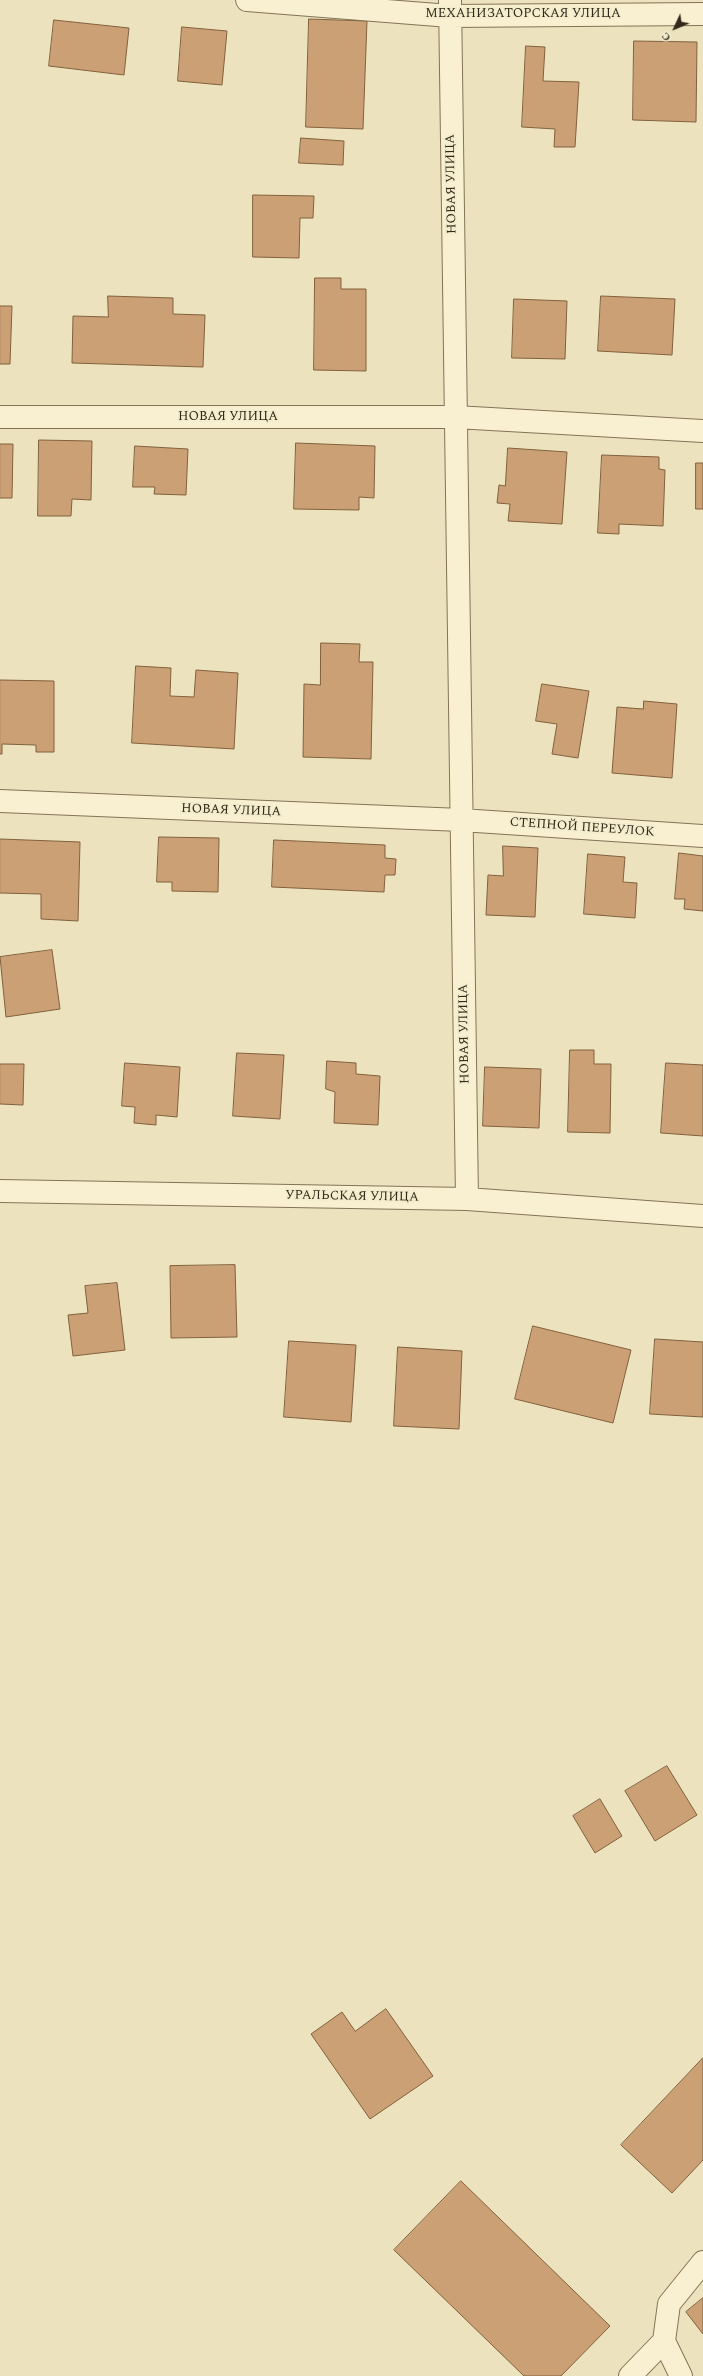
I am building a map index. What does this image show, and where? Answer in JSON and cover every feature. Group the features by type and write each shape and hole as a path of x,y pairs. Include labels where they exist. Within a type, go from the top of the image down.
{"street":[{"name":"МЕХАНИЗАТОРСКАЯ УЛИЦА","path":"247,0 450,8 703,14"},
{"name":"НОВАЯ УЛИЦА","path":"450,8 467,1199"},
{"name":"НОВАЯ УЛИЦА","path":"0,417 455,417 703,431"},
{"name":"НОВАЯ УЛИЦА","path":"0,801 461,820"},
{"name":"СТЕПНОЙ ПЕРЕУЛОК","path":"461,820 703,836"},
{"name":"УРАЛЬСКАЯ УЛИЦА","path":"0,1191 467,1199 703,1216"},
{"path":"681,2376 664,2341 669,2304 703,2262"},
{"path":"630,2376 664,2341"}],"building":[{"path":"309,19 367,21 363,129 306,127"},
{"path":"54,20 129,28 124,75 49,66"},
{"path":"182,27 227,31 222,85 178,81"},
{"path":"634,41 697,42 696,122 633,120"},
{"path":"526,46 545,47 543,81 579,82 575,147 554,147 555,129 522,127"},
{"path":"301,138 344,141 343,165 299,163"},
{"path":"253,195 314,196 313,218 300,218 299,258 253,257"},
{"path":"315,278 341,278 341,289 366,289 366,371 314,370"},
{"path":"108,296 173,298 173,314 205,315 203,367 72,363 73,316 108,317"},
{"path":"601,296 675,299 672,355 598,351"},
{"path":"514,299 567,301 565,359 512,358"},
{"path":"0,306 12,306 10,364 0,364"},
{"path":"39,440 92,441 91,500 72,499 71,516 38,516"},
{"path":"296,443 375,446 374,498 359,497 359,510 294,509"},
{"path":"0,444 13,444 12,498 0,498"},
{"path":"135,446 188,449 186,495 154,494 155,487 133,487"},
{"path":"508,448 567,452 562,524 508,521 510,504 497,503 499,485 505,486"},
{"path":"602,455 659,457 659,469 665,470 663,526 619,524 619,534 598,533"},
{"path":"696,463 703,463 703,509 696,509"},
{"path":"321,643 360,644 359,662 373,662 371,759 303,757 304,684 320,685"},
{"path":"136,666 171,668 170,696 194,697 196,670 238,673 234,749 132,743"},
{"path":"0,680 54,681 54,752 36,752 36,745 2,744 2,754 0,754"},
{"path":"542,684 589,691 578,758 552,754 557,724 536,721"},
{"path":"644,701 677,704 672,778 612,773 617,707 643,709"},
{"path":"159,837 219,838 218,892 172,891 172,882 157,882"},
{"path":"0,839 80,842 78,921 41,919 41,894 0,893"},
{"path":"274,840 385,845 385,858 396,859 395,875 385,875 384,892 272,887"},
{"path":"503,846 538,848 535,917 486,915 488,875 503,876"},
{"path":"679,853 703,856 703,911 684,909 685,899 675,899"},
{"path":"588,854 625,857 623,882 637,883 635,918 584,914"},
{"path":"52,950 60,1009 6,1017 0,957"},
{"path":"570,1050 594,1050 594,1064 611,1064 610,1133 568,1132"},
{"path":"237,1053 284,1055 280,1119 233,1116"},
{"path":"327,1061 356,1063 356,1074 380,1076 378,1125 334,1123 335,1092 326,1089"},
{"path":"125,1063 180,1067 177,1117 156,1115 156,1125 134,1123 135,1107 122,1106"},
{"path":"666,1063 703,1065 703,1136 661,1133"},
{"path":"0,1064 24,1064 23,1105 0,1104"},
{"path":"485,1067 541,1069 539,1128 483,1126"},
{"path":"235,1265 237,1337 171,1338 170,1266"},
{"path":"117,1283 125,1350 73,1356 68,1315 88,1313 85,1286"},
{"path":"533,1326 631,1350 613,1423 515,1399"},
{"path":"655,1339 703,1342 703,1417 650,1414"},
{"path":"289,1341 356,1345 351,1422 284,1417"},
{"path":"398,1347 462,1351 459,1429 394,1426"},
{"path":"667,1766 697,1815 655,1841 625,1791"},
{"path":"600,1799 622,1836 595,1853 573,1816"},
{"path":"386,2009 433,2076 370,2119 311,2034 342,2012 355,2031"},
{"path":"703,2058 703,2160 672,2193 621,2145"},
{"path":"461,2181 610,2326 561,2376 524,2376 394,2250"},
{"path":"703,2298 703,2334 686,2312"}]}
